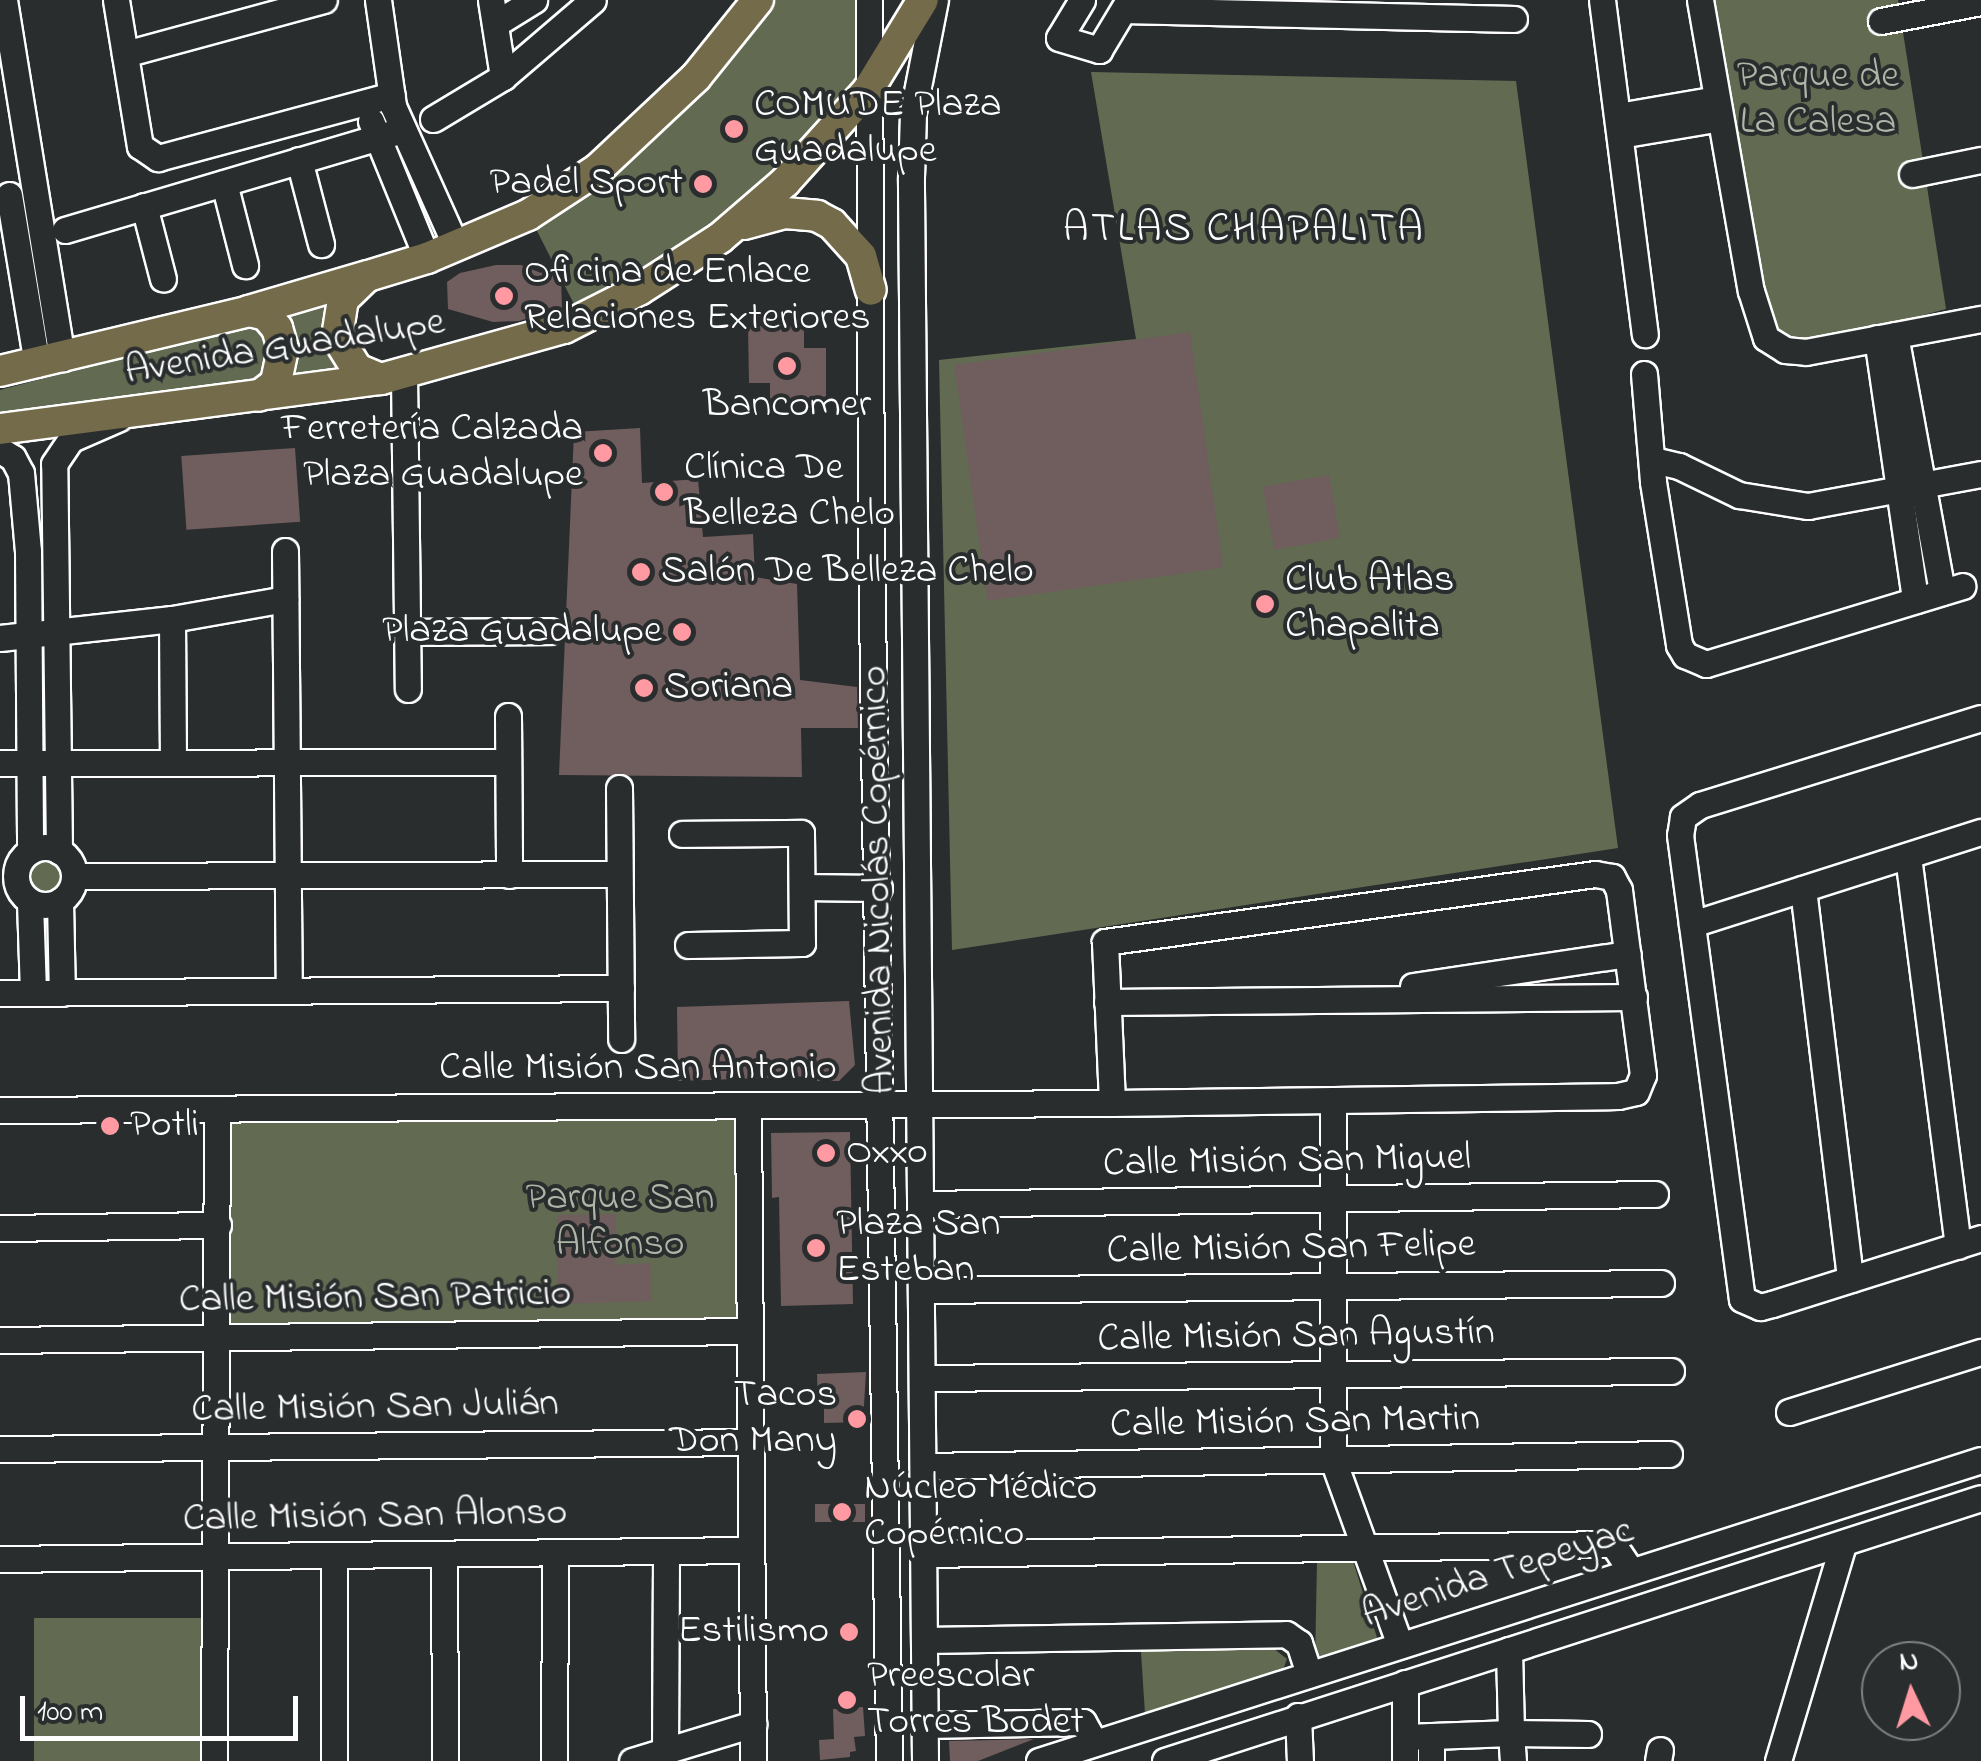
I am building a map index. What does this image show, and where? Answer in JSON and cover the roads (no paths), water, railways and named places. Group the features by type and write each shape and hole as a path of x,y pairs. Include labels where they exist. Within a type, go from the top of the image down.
{"main road":[{"name":"Avenida Guadalupe","path":"0,371 249,310 368,276 427,258 528,215 598,169 696,77 758,0"},
{"name":"Avenida Guadalupe","path":"0,429 124,416 393,376 564,328 639,290 720,238 784,182 868,90 923,0"},
{"path":"720,238 765,216 817,216 852,244 871,290"},
{"path":"368,276 343,300 338,337 357,368 393,376"},
{"path":"249,310 266,315 276,328 283,349 276,383 259,396"}],"street":[{"path":"4,0 15,194 32,241 49,361"},
{"path":"116,0 140,146 158,158 392,95"},
{"path":"125,54 324,0"},
{"path":"378,0 392,95 390,134 427,258"},
{"path":"503,76 493,12 534,0"},
{"path":"433,119 503,76 593,0"},
{"name":"Avenida Nicolás Copérnico","path":"869,0 889,1761"},
{"name":"Avenida Nicolás Copérnico","path":"925,1761 910,410 914,112 935,0"},
{"path":"1082,0 1059,38 1099,50 1127,5 1466,10 1514,20"},
{"path":"1602,0 1645,334"},
{"path":"1700,0 1756,319 1766,338 1785,350 1806,352 1981,319"},
{"path":"1880,20 1981,2"},
{"path":"364,103 390,134 456,246"},
{"path":"1619,126 1719,109"},
{"path":"32,241 390,134"},
{"path":"299,160 321,244"},
{"path":"1912,174 1981,160"},
{"path":"224,182 245,265"},
{"path":"144,206 163,280"},
{"path":"1886,337 1910,488 1915,600"},
{"path":"1644,374 1679,645 1684,654 1706,664 1952,589 1910,488"},
{"path":"393,376 408,689"},
{"path":"872,390 892,388 910,410"},
{"path":"30,851 29,636 56,457 71,439 124,416"},
{"path":"0,450 13,458 21,473 55,633 59,851"},
{"path":"1653,460 1680,466 1739,495 1808,506 1981,474"},
{"path":"285,551 290,991"},
{"path":"0,638 172,618 285,599"},
{"path":"172,618 173,763"},
{"path":"407,632 550,631"},
{"path":"508,716 509,875"},
{"path":"1908,856 1969,1242 1772,1304 1749,1304 1738,1290 1680,835 1683,816 1700,805 1981,718"},
{"path":"0,763 508,762"},
{"path":"618,788 621,1039"},
{"path":"1692,924 1981,832"},
{"path":"682,834 801,833 802,943 688,946"},
{"path":"33,993 30,902 8,877 30,851 39,848 59,851 72,866 74,876 60,902 62,992"},
{"path":"74,876 619,874"},
{"path":"1107,1002 1634,997 1619,890 1612,876 1596,874 1105,942 1107,1002 1112,1103"},
{"path":"802,887 879,888"},
{"path":"1803,889 1850,1279"},
{"path":"30,902 60,902"},
{"path":"1319,1000 1628,954"},
{"path":"0,993 621,988"},
{"name":"Calle Misión San Antonio","path":"0,1110 1618,1096 1636,1092 1644,1075 1634,997"},
{"path":"1333,1100 1333,1460 1400,1645"},
{"path":"748,1105 753,1761"},
{"path":"214,1761 219,1337 216,1109"},
{"name":"Calle Misión San Miguel","path":"920,1204 1655,1194"},
{"path":"0,1228 218,1225"},
{"name":"Calle Misión San Felipe","path":"922,1290 1660,1283"},
{"name":"Calle Misión San Patricio","path":"0,1340 750,1332"},
{"path":"1789,1412 1981,1352"},
{"name":"Calle Misión San Agustín","path":"922,1378 1671,1371"},
{"name":"Calle Misión San Julián","path":"0,1449 750,1442"},
{"name":"Calle Misión San Martin","path":"923,1466 1669,1454"},
{"name":"Avenida Tepeyac","path":"1039,1761 1981,1460"},
{"name":"Avenida Tepeyac","path":"1164,1761 1222,1747 1298,1716 1981,1498"},
{"path":"923,1554 1613,1544 1632,1570"},
{"path":"1778,1761 1843,1544"},
{"name":"Calle Misión San Alonso","path":"0,1559 752,1550"},
{"path":"665,1751 666,1551"},
{"path":"554,1761 555,1552"},
{"path":"444,1554 444,1761"},
{"path":"334,1555 334,1761"},
{"path":"1536,1602 1548,1638"},
{"path":"924,1640 1286,1634 1299,1643 1309,1674"},
{"path":"1509,1650 1513,1761"},
{"path":"1404,1683 1405,1749 1511,1733 1588,1734"},
{"path":"1222,1747 1228,1699"},
{"path":"1298,1716 1300,1761"},
{"path":"924,1725 1083,1722 1094,1742"},
{"path":"632,1761 752,1724"}],"place":[{"name":"COMUDE Plaza Guadalupe","path":"734,129"},
{"name":"Padel Sport","path":"703,184"},
{"name":"Oficina de Enlace Relaciones Exteriores","path":"504,296"},
{"name":"Bancomer","path":"787,366"},
{"name":"Ferretería Calzada Plaza Guadalupe","path":"603,453"},
{"name":"Clínica De Belleza Chelo","path":"664,492"},
{"name":"Salón De Belleza Chelo","path":"641,572"},
{"name":"Club Atlas Chapalita","path":"1265,604"},
{"name":"Plaza Guadalupe","path":"682,632"},
{"name":"Soriana","path":"644,688"},
{"name":"Potli","path":"110,1126"},
{"name":"Oxxo","path":"826,1153"},
{"name":"Plaza San Esteban","path":"816,1248"},
{"name":"Tacos Don Many","path":"857,1419"},
{"name":"Núcleo Médico Copérnico","path":"842,1512"},
{"name":"Estilismo","path":"849,1632"},
{"name":"Preescolar Torres Bodet","path":"847,1700"}],"district":[{"name":"ATLAS CHAPALITA","path":"1244,230"}],"park label":[{"name":"Parque de La Calesa","path":"1818,100"},
{"name":"Parque San Alfonso","path":"620,1222"}]}
